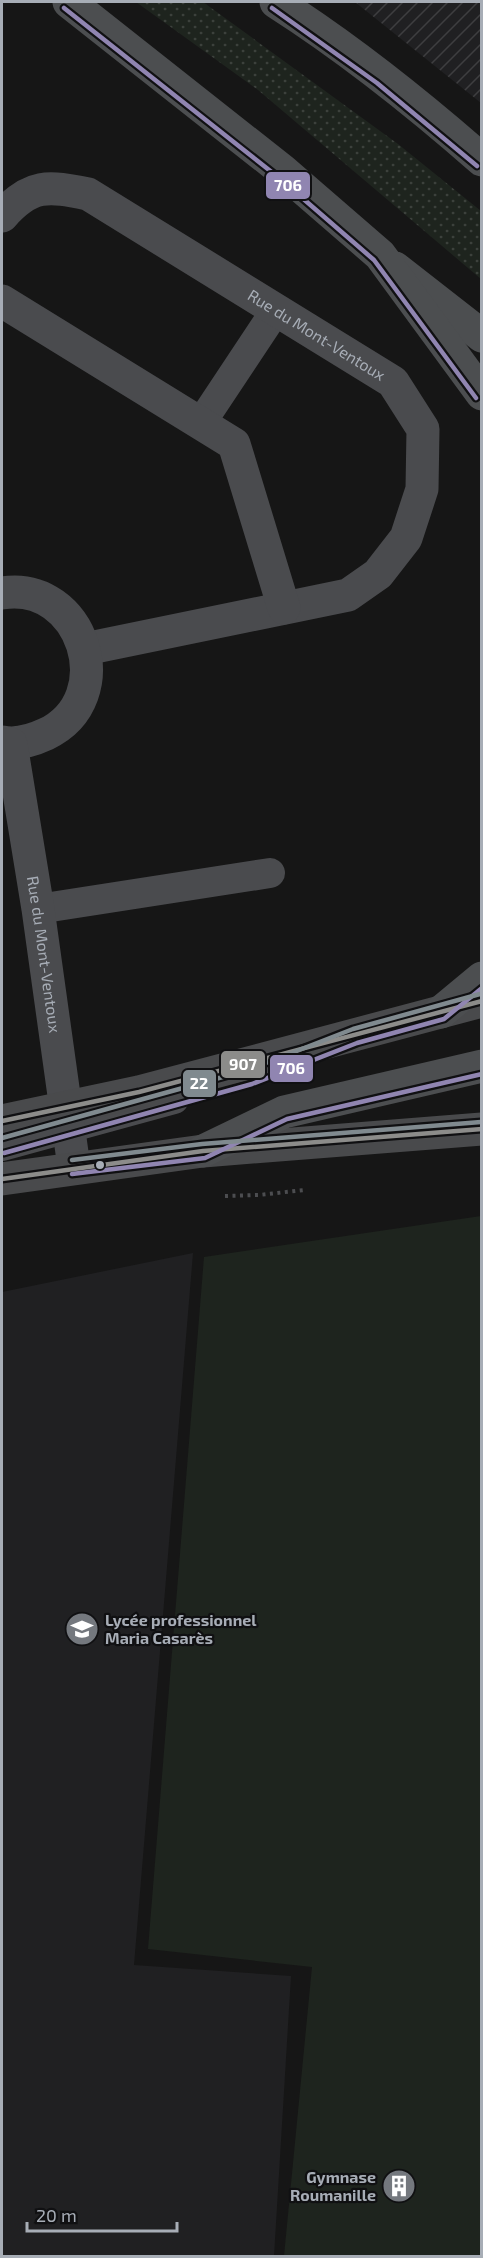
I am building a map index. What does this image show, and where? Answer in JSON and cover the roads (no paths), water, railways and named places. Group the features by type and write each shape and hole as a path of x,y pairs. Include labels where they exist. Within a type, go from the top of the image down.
{"main road":[{"path":"69,2 283,171 380,255 482,336"},
{"path":"276,2 309,22 449,131 482,160"},
{"path":"380,255 482,394"},
{"path":"441,1012 482,978"},
{"path":"2,1121 67,1118 139,1092 355,1036 482,1000"},
{"path":"203,1151 284,1112 482,1066"},
{"path":"2,1179 74,1167 203,1151 482,1129"}],"street":[{"name":"Rue du Mont-Ventoux","path":"2,216 16,199 49,186 88,194 393,382 423,429 422,489 406,538 378,574 348,595 85,649"},
{"path":"2,301 234,444 284,608"},
{"path":"2,593 12,591 36,596 59,608 75,626 85,649 87,672 82,694 71,714 54,730 33,740 6,743"},
{"name":"Rue du Mont-Ventoux","path":"6,743 38,909 74,1167"}],"lane":[{"path":"201,423 276,310"},
{"path":"38,909 270,873"},
{"path":"2,1146 67,1118"}],"place":[{"name":"Lycée professionnel Maria Casarès","path":"82,1629"},
{"name":"Gymnase Roumanille","path":"399,2186"}]}
